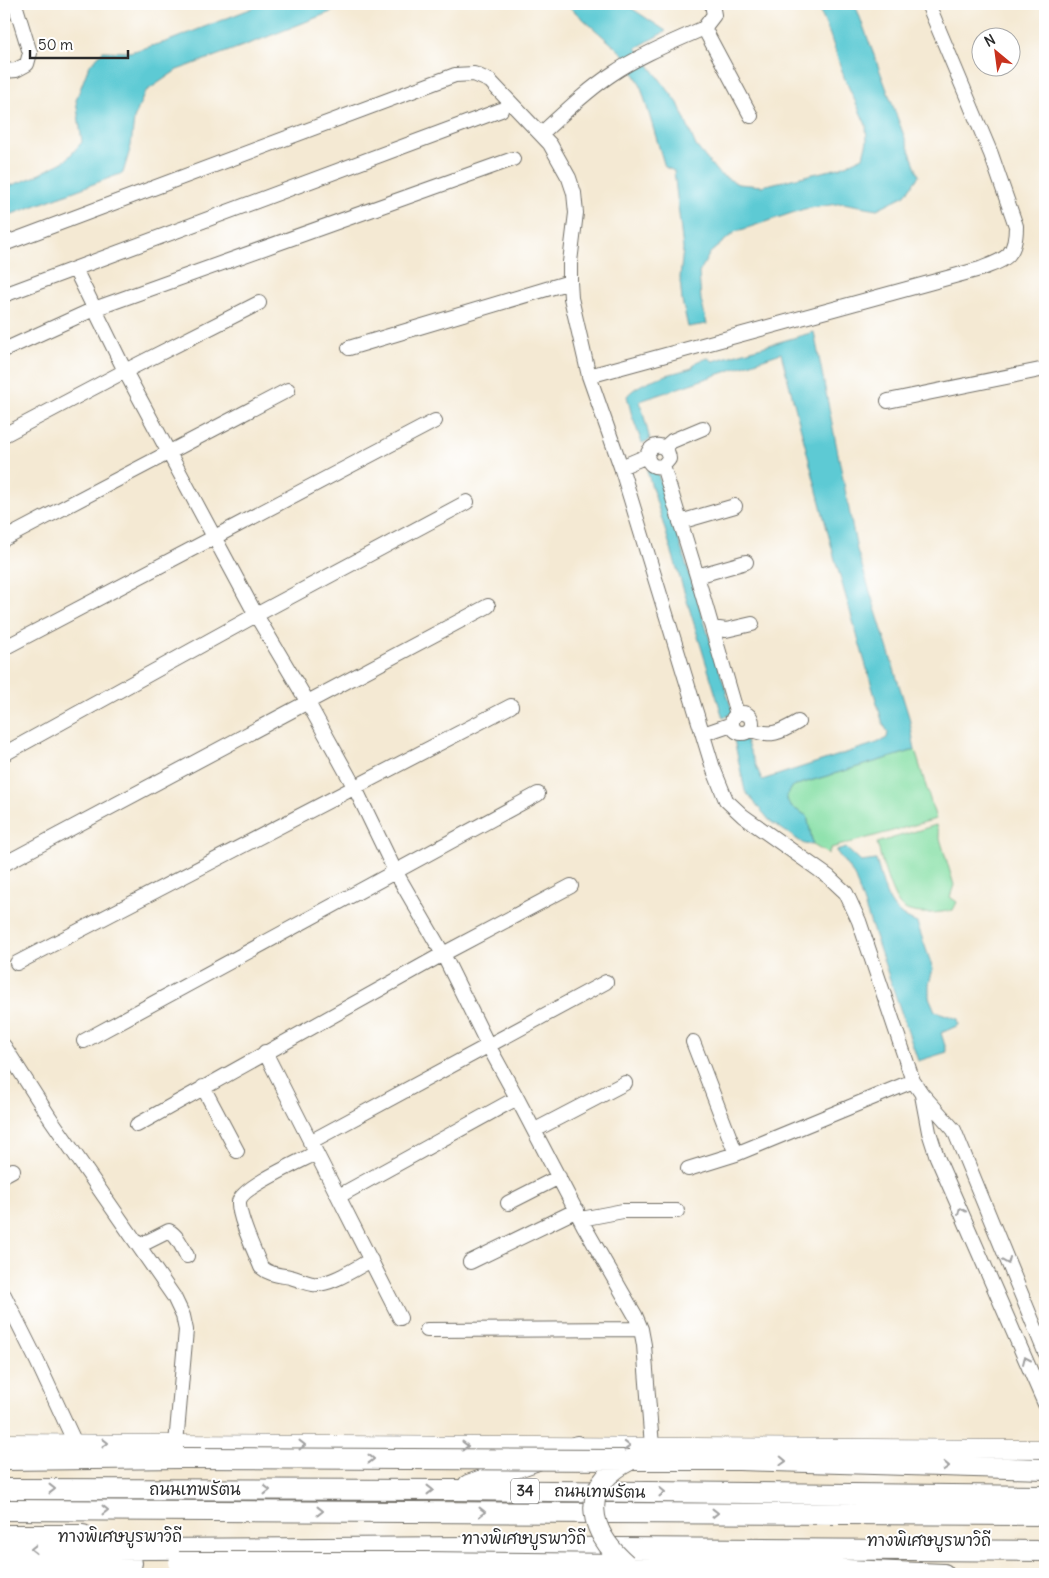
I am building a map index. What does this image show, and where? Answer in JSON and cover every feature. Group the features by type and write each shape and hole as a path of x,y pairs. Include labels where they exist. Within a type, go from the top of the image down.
{"highway":[{"path":"454,1490 577,1446"},
{"path":"4,1460 183,1458 739,1460 1045,1469"},
{"path":"626,1564 602,1537 595,1520 594,1507 600,1484 618,1466 630,1460"},
{"name":"ถนนเทพรัตน","path":"4,1489 454,1490 1045,1496"},
{"name":"ทางพิเศษบูรพาวิถี","path":"4,1510 1045,1515"},
{"name":"ทางพิเศษบูรพาวิถี","path":"4,1535 1045,1541"},
{"path":"471,1547 543,1574"},
{"path":"4,1550 471,1547 1045,1551"},
{"path":"4,1564 255,1562 626,1564 748,1566 944,1574"}],"main road":[{"path":"4,1443 1045,1449"}],"street":[{"path":"4,71 16,70 26,64 30,53 15,4"},
{"path":"542,134 586,93 612,74 630,63 704,28 714,15 712,4"},
{"path":"589,376 980,269 1001,261 1014,249 1016,226 991,154 928,4"},
{"path":"704,28 751,116"},
{"path":"4,244 454,75 474,74 490,81 542,134 550,144 569,178 574,193 576,213 570,262 571,298 589,376 621,467 713,768 726,800 743,816 829,877 846,893 859,921 913,1080 922,1094 954,1130 1045,1352"},
{"path":"4,295 502,110"},
{"path":"4,350 94,309 513,159"},
{"path":"75,269 125,371 256,615 355,788 395,871 443,954 488,1045 635,1315 641,1329 644,1345 652,1446"},
{"path":"350,348 570,282"},
{"path":"4,435 259,303"},
{"path":"888,401 1045,369"},
{"path":"4,539 288,390"},
{"path":"4,648 435,421"},
{"path":"664,448 672,441 703,428"},
{"path":"621,467 647,456 652,448 657,446 664,448 669,454 669,459 663,466 657,467 652,466 648,462 647,456"},
{"path":"663,466 712,628 735,719"},
{"path":"4,754 256,615 467,502"},
{"path":"680,522 735,506"},
{"path":"697,576 746,562"},
{"path":"4,864 488,606"},
{"path":"712,628 726,630 752,624"},
{"path":"17,963 511,706"},
{"path":"703,734 745,713 749,715 752,721 750,729 760,734 787,729 798,722"},
{"path":"84,1041 538,794"},
{"path":"137,1125 443,954 572,886"},
{"path":"371,1260 330,1281 315,1284 266,1271 262,1267 241,1213 239,1202 241,1196 313,1147 488,1045 606,982"},
{"path":"693,1042 736,1154"},
{"path":"4,1046 50,1118 174,1297 183,1316 186,1330 176,1444"},
{"path":"265,1052 400,1318"},
{"path":"688,1169 736,1154 913,1080"},
{"path":"535,1130 625,1083"},
{"path":"203,1087 238,1151"},
{"path":"922,1094 929,1132 937,1157 1045,1404"},
{"path":"339,1196 518,1098"},
{"path":"508,1203 559,1177"},
{"path":"470,1262 581,1218 623,1210 677,1211"},
{"path":"139,1246 169,1231 173,1233 187,1256"},
{"path":"975,1244 996,1235"},
{"path":"4,1295 75,1443"},
{"path":"427,1330 641,1329"}],"green space":[{"path":"915,750 936,819 831,848 828,854 813,845 807,816 790,806 786,797 793,786"},
{"path":"936,825 954,885 950,897 957,902 953,910 927,913 908,911 903,908 894,896 877,843"}],"water":[{"path":"263,4 351,4 177,70 145,92 134,119 131,146 123,173 4,217 4,188 34,177 66,160 82,142 76,100 89,66 103,51 130,52 166,42"},
{"path":"566,4 625,4 666,31 636,48 678,103 696,146 719,174 738,184 762,186 839,168 863,157 867,141 866,125 844,77 817,4 855,4 919,176 905,195 877,209 843,203 804,209 735,232 710,253 699,273 701,300 707,324 688,327 682,301 680,278 683,249 674,171 665,167 640,84 623,54"},
{"path":"814,332 857,550 909,717 915,750 793,786 786,797 790,806 807,816 813,845 804,844 770,821 745,791 733,735 746,741 762,780 877,743 887,738 888,732 883,724 834,556 781,353 640,401 650,440 642,443 627,396 633,390 648,382 692,368 696,362 708,358 713,361"},
{"path":"650,467 656,468 733,713 723,718 647,471"},
{"path":"846,848 861,862 876,860 884,889 892,905 906,918 917,923 933,969 929,984 929,997 935,1011 958,1019 959,1025 941,1033 947,1052 918,1061 854,875 836,851"}]}
